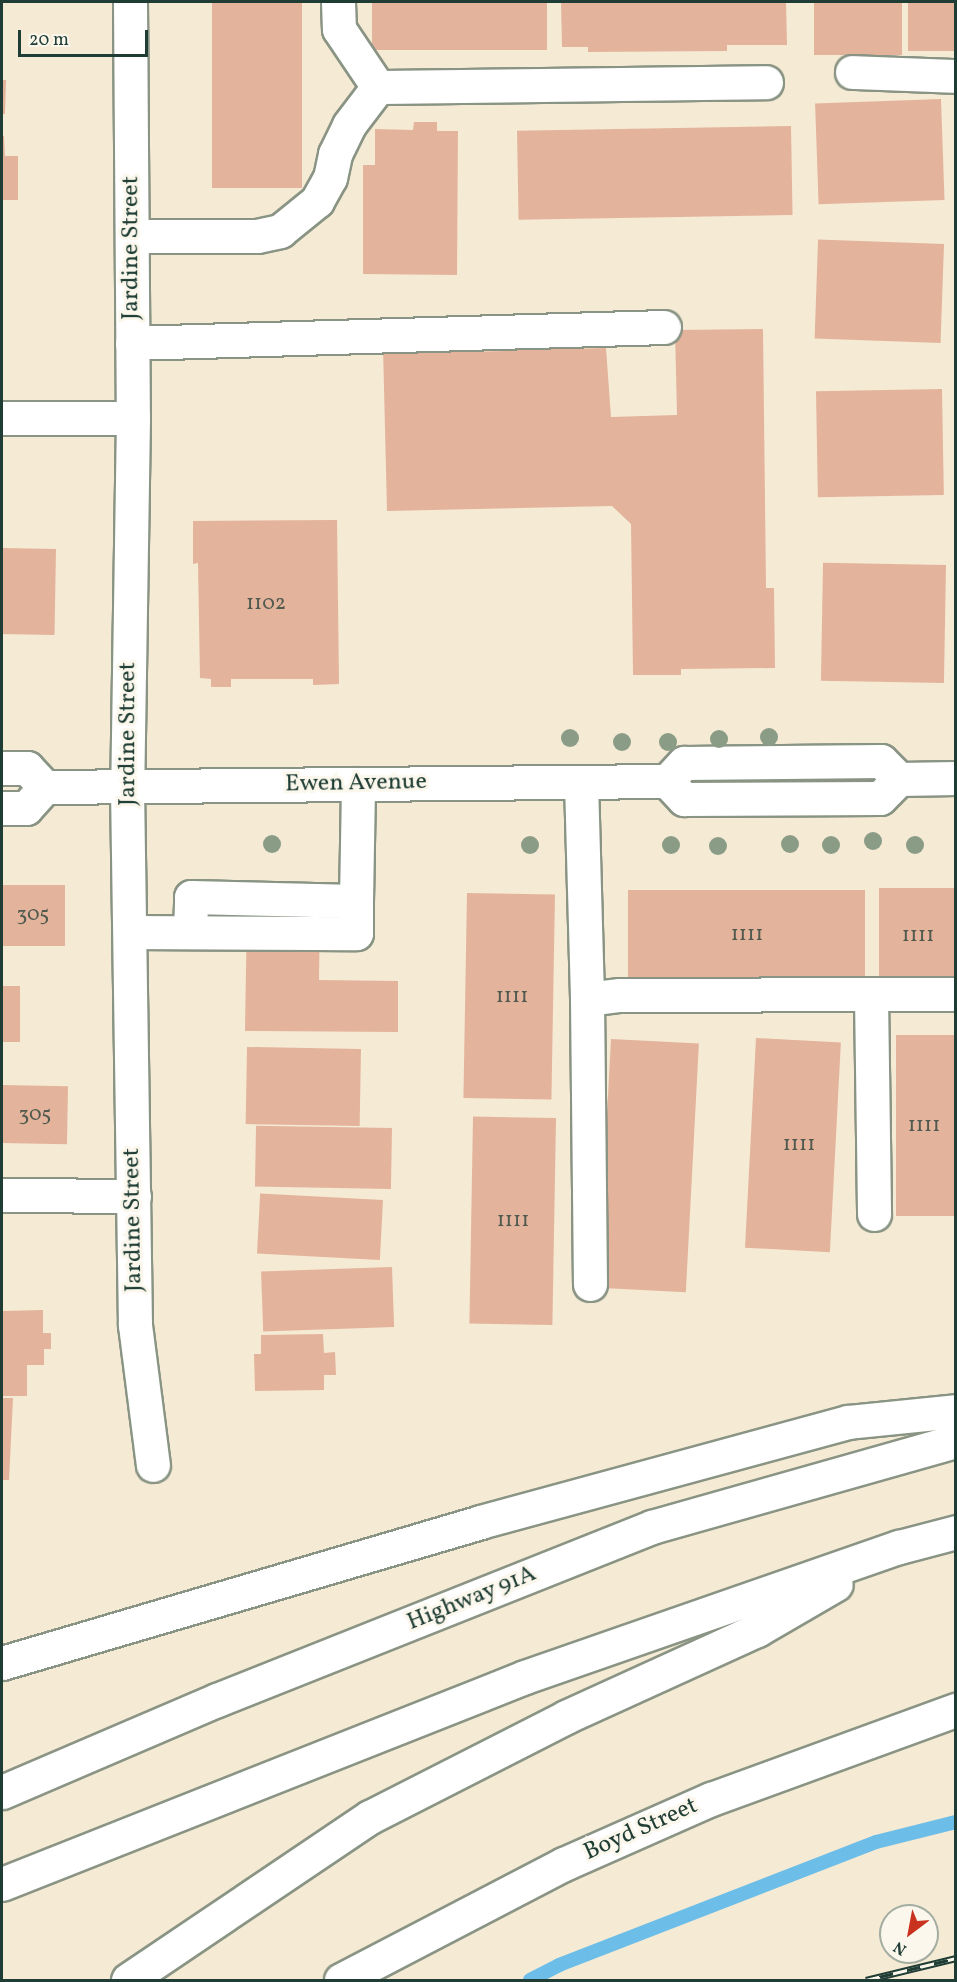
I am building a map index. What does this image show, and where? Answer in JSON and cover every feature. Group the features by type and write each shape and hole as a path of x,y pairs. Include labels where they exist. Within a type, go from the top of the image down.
{"main road":[{"name":"Jardine Street","path":"129,2 134,236 128,787 135,1325 153,1465"},
{"path":"338,2 339,30 378,87"},
{"path":"852,72 956,76"},
{"path":"378,87 766,82"},
{"path":"134,236 257,236 280,231 317,201 330,178 335,154 349,125 378,87"},
{"path":"132,343 664,327"},
{"path":"2,418 133,418"},
{"name":"Ewen Avenue","path":"45,787 667,781 684,763 695,762 881,761 899,779 956,778"},
{"path":"2,768 27,768 45,787 27,808 2,808"},
{"path":"580,782 587,999 590,1284"},
{"path":"130,932 190,932 191,897 356,900 358,784"},
{"path":"587,999 620,995 956,994"},
{"path":"871,995 874,1214"},
{"path":"2,1195 134,1196"},
{"path":"2,1663 480,1522 848,1422 956,1411"},
{"name":"Highway 91A","path":"2,1792 217,1700 652,1527 956,1441"},
{"path":"2,1884 525,1677 899,1547 956,1532"},
{"path":"128,1980 370,1817 566,1717 757,1630 899,1547"},
{"name":"Boyd Street","path":"340,1980 564,1864 669,1817 829,1754 956,1710"}],"building":[{"path":"212,2 302,2 302,188 212,188"},
{"path":"372,2 547,2 547,50 372,50"},
{"path":"561,2 786,2 787,45 727,45 727,51 588,52 588,47 562,47"},
{"path":"814,2 902,2 902,55 814,55"},
{"path":"908,2 956,2 956,51 908,51"},
{"path":"2,80 6,80 5,114 2,114"},
{"path":"941,99 945,200 819,204 815,103"},
{"path":"414,122 437,122 437,131 458,131 457,275 363,274 363,165 375,165 375,129 413,130"},
{"path":"791,126 793,215 519,220 517,131"},
{"path":"2,136 4,136 5,156 18,156 18,200 2,200"},
{"path":"818,240 944,244 941,343 815,339"},
{"path":"763,329 766,588 774,588 775,668 681,669 681,675 633,675 631,524 612,506 387,511 383,347 459,346 459,352 505,351 504,342 571,340 571,349 606,348 611,417 677,415 675,330"},
{"path":"942,389 944,495 818,497 816,391"},
{"path":"337,520 339,684 313,685 313,679 231,679 231,687 211,687 211,679 200,678 198,563 193,564 193,521"},
{"path":"2,548 56,549 54,635 2,634"},
{"path":"823,563 946,565 944,683 821,681"},
{"path":"2,885 65,885 65,946 2,946"},
{"path":"879,888 956,888 956,982 879,982"},
{"path":"628,890 865,890 865,980 628,980"},
{"path":"467,893 555,895 551,1100 463,1098"},
{"path":"247,909 320,910 319,980 398,981 398,1032 245,1031"},
{"path":"2,986 20,986 20,1042 2,1042"},
{"path":"896,1035 956,1035 956,1216 896,1216"},
{"path":"756,1038 841,1042 830,1252 745,1248"},
{"path":"611,1039 699,1044 686,1292 598,1288"},
{"path":"247,1047 361,1049 360,1126 246,1124"},
{"path":"2,1085 68,1086 67,1144 2,1143"},
{"path":"473,1117 556,1118 552,1325 469,1324"},
{"path":"256,1126 392,1128 391,1189 255,1187"},
{"path":"260,1194 383,1200 380,1260 257,1253"},
{"path":"392,1267 394,1327 263,1332 261,1272"},
{"path":"43,1310 43,1333 51,1333 51,1349 44,1349 44,1365 27,1365 27,1396 2,1396 2,1311"},
{"path":"323,1334 324,1353 335,1352 336,1375 324,1375 324,1390 255,1391 254,1354 261,1354 261,1335"},
{"path":"2,1398 13,1398 9,1480 2,1480"}],"waterway":[{"path":"530,1980 559,1965 876,1842 956,1822"}],"railway":[{"path":"866,1980 956,1958"}]}
